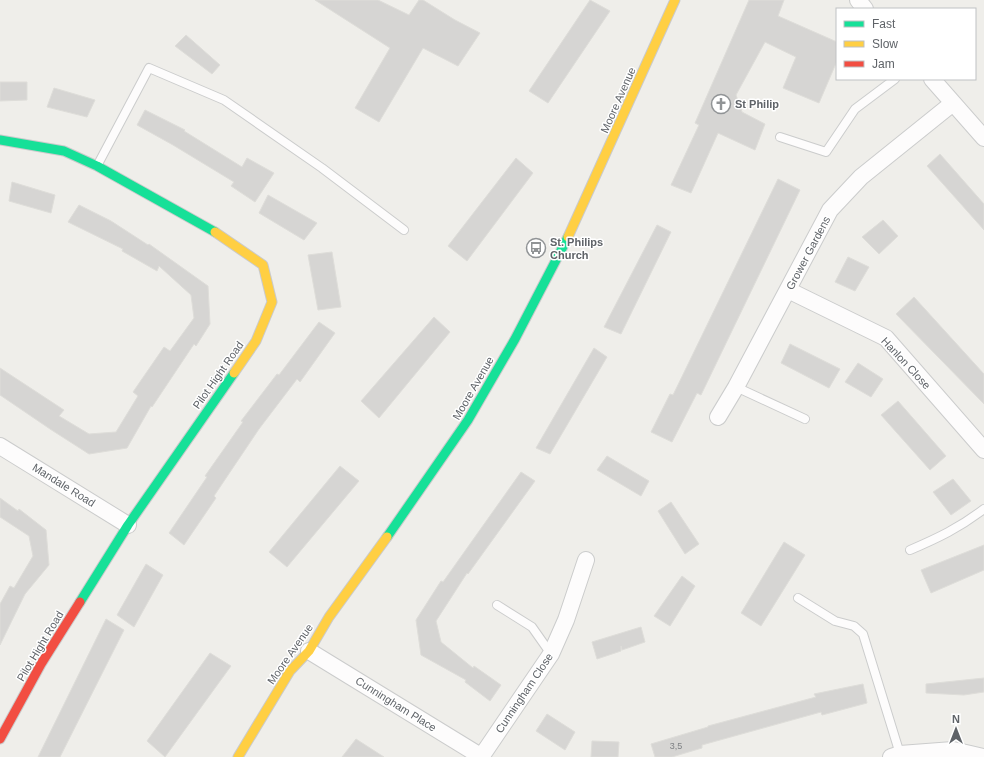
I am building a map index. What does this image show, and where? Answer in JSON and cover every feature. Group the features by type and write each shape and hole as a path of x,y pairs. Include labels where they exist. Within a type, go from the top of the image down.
{"street":[{"name":"Moore Avenue","path":"238,757 290,671 309,651 329,617 432,474 468,420 515,339 575,224 675,0"},
{"path":"858,0 864,8"},
{"path":"933,80 984,138"},
{"name":"Grower Gardens","path":"718,417 736,387 830,210 861,177 953,103"},
{"name":"Pilot Hight Road","path":"0,140 64,151 97,166 220,235 263,265 272,302 256,341 128,525 41,664 0,739"},
{"name":"Hanlon Close","path":"788,290 886,338 984,450"},
{"name":"Mandale Road","path":"0,446 128,525"},
{"name":"Cunningham Close","path":"482,757 551,654 566,620 586,560"},
{"name":"Cunningham Place","path":"309,651 482,757"},
{"path":"896,756 953,750 983,757"}],"lane":[{"path":"97,166 149,68 224,100 322,168 404,230"},
{"path":"780,137 826,152 855,109 895,80"},
{"path":"736,387 805,418"},
{"path":"910,550 943,536 970,520 984,509"},
{"path":"798,598 835,621 854,626 863,634 896,756"},
{"path":"497,605 532,627 551,654"}],"building":[{"path":"315,0 378,0 409,15 419,0 423,0 455,20 480,33 458,66 423,48 379,122 355,108 390,48"},
{"path":"590,0 610,11 548,103 529,91"},
{"path":"749,0 784,0 778,16 836,42 836,63 819,103 783,88 796,57 765,42 736,95 742,112 765,124 755,150 718,133 691,193 671,185 699,125 695,123"},
{"path":"186,35 220,65 212,74 175,46"},
{"path":"0,82 27,82 27,100 0,101"},
{"path":"54,88 95,100 87,117 47,107"},
{"path":"145,110 185,130 184,131 242,167 247,158 274,173 255,202 231,186 234,182 137,125"},
{"path":"940,154 984,204 984,230 927,166"},
{"path":"516,158 533,173 467,261 448,246"},
{"path":"778,179 800,190 701,395 697,393 672,442 651,432 670,394 673,395"},
{"path":"12,182 55,195 51,213 9,201"},
{"path":"268,195 317,223 304,240 259,213"},
{"path":"79,205 111,221 148,245 149,244 208,286 210,324 196,346 194,344 152,407 151,406 127,448 89,454 0,395 0,368 64,410 59,416 89,434 116,432 138,396 133,392 164,347 170,351 194,318 191,295 159,266 157,271 122,251 123,249 68,222"},
{"path":"883,220 898,236 879,254 862,237"},
{"path":"657,225 671,232 621,334 604,327"},
{"path":"332,252 341,307 318,310 308,255"},
{"path":"848,257 869,267 855,291 835,282"},
{"path":"914,297 984,374 984,404 896,314"},
{"path":"434,317 450,332 379,418 361,401"},
{"path":"319,322 335,333 300,382 297,379 259,429 214,496 216,498 184,545 169,533 207,477 205,476 243,422 241,421 277,374 279,375"},
{"path":"790,344 840,369 829,388 781,363"},
{"path":"594,348 607,357 550,454 536,448"},
{"path":"858,363 883,379 871,397 845,382"},
{"path":"898,401 946,456 930,470 881,415"},
{"path":"607,456 649,481 641,496 597,470"},
{"path":"340,466 359,481 287,567 269,552"},
{"path":"521,472 535,481 468,574 467,573 436,621 441,642 473,668 474,666 501,685 490,701 465,682 466,680 421,655 416,620 441,581 443,582"},
{"path":"953,479 971,501 951,515 933,492"},
{"path":"0,498 18,511 19,509 46,530 49,565 25,594 0,645 0,604 10,586 14,588 33,556 29,536 0,517"},
{"path":"671,502 699,544 685,554 658,511"},
{"path":"784,542 805,555 761,626 741,613"},
{"path":"984,545 984,570 931,593 921,570"},
{"path":"146,564 163,575 134,627 117,615"},
{"path":"682,576 695,586 670,626 654,616"},
{"path":"106,619 124,630 60,757 38,757"},
{"path":"641,627 645,642 622,650 621,646 621,651 597,659 592,642"},
{"path":"210,653 231,666 165,757 147,741"},
{"path":"984,678 984,692 964,695 926,693 926,684"},
{"path":"863,684 867,703 822,715 821,712 702,745 702,748 672,757 655,757 651,744 708,726 816,697 814,694"},
{"path":"547,714 575,732 565,750 536,731"},
{"path":"356,739 384,757 342,757"},
{"path":"592,741 619,742 618,757 591,757"}],"traffic: fast":[{"path":"0,140 64,151 97,166 215,232"},
{"path":"387,537 468,420 515,339 568,237"},
{"path":"80,602 128,525 234,373"}],"traffic: slow":[{"path":"568,237 675,0"},
{"path":"215,232 263,265 272,302 256,341 234,373"},
{"path":"238,757 290,671 309,651 329,617 387,537"}],"traffic: jam":[{"path":"0,739 41,664 80,602"}],"place":[{"name":"St Philip","path":"721,104"},
{"name":"St. Philips Church","path":"536,248"}]}
